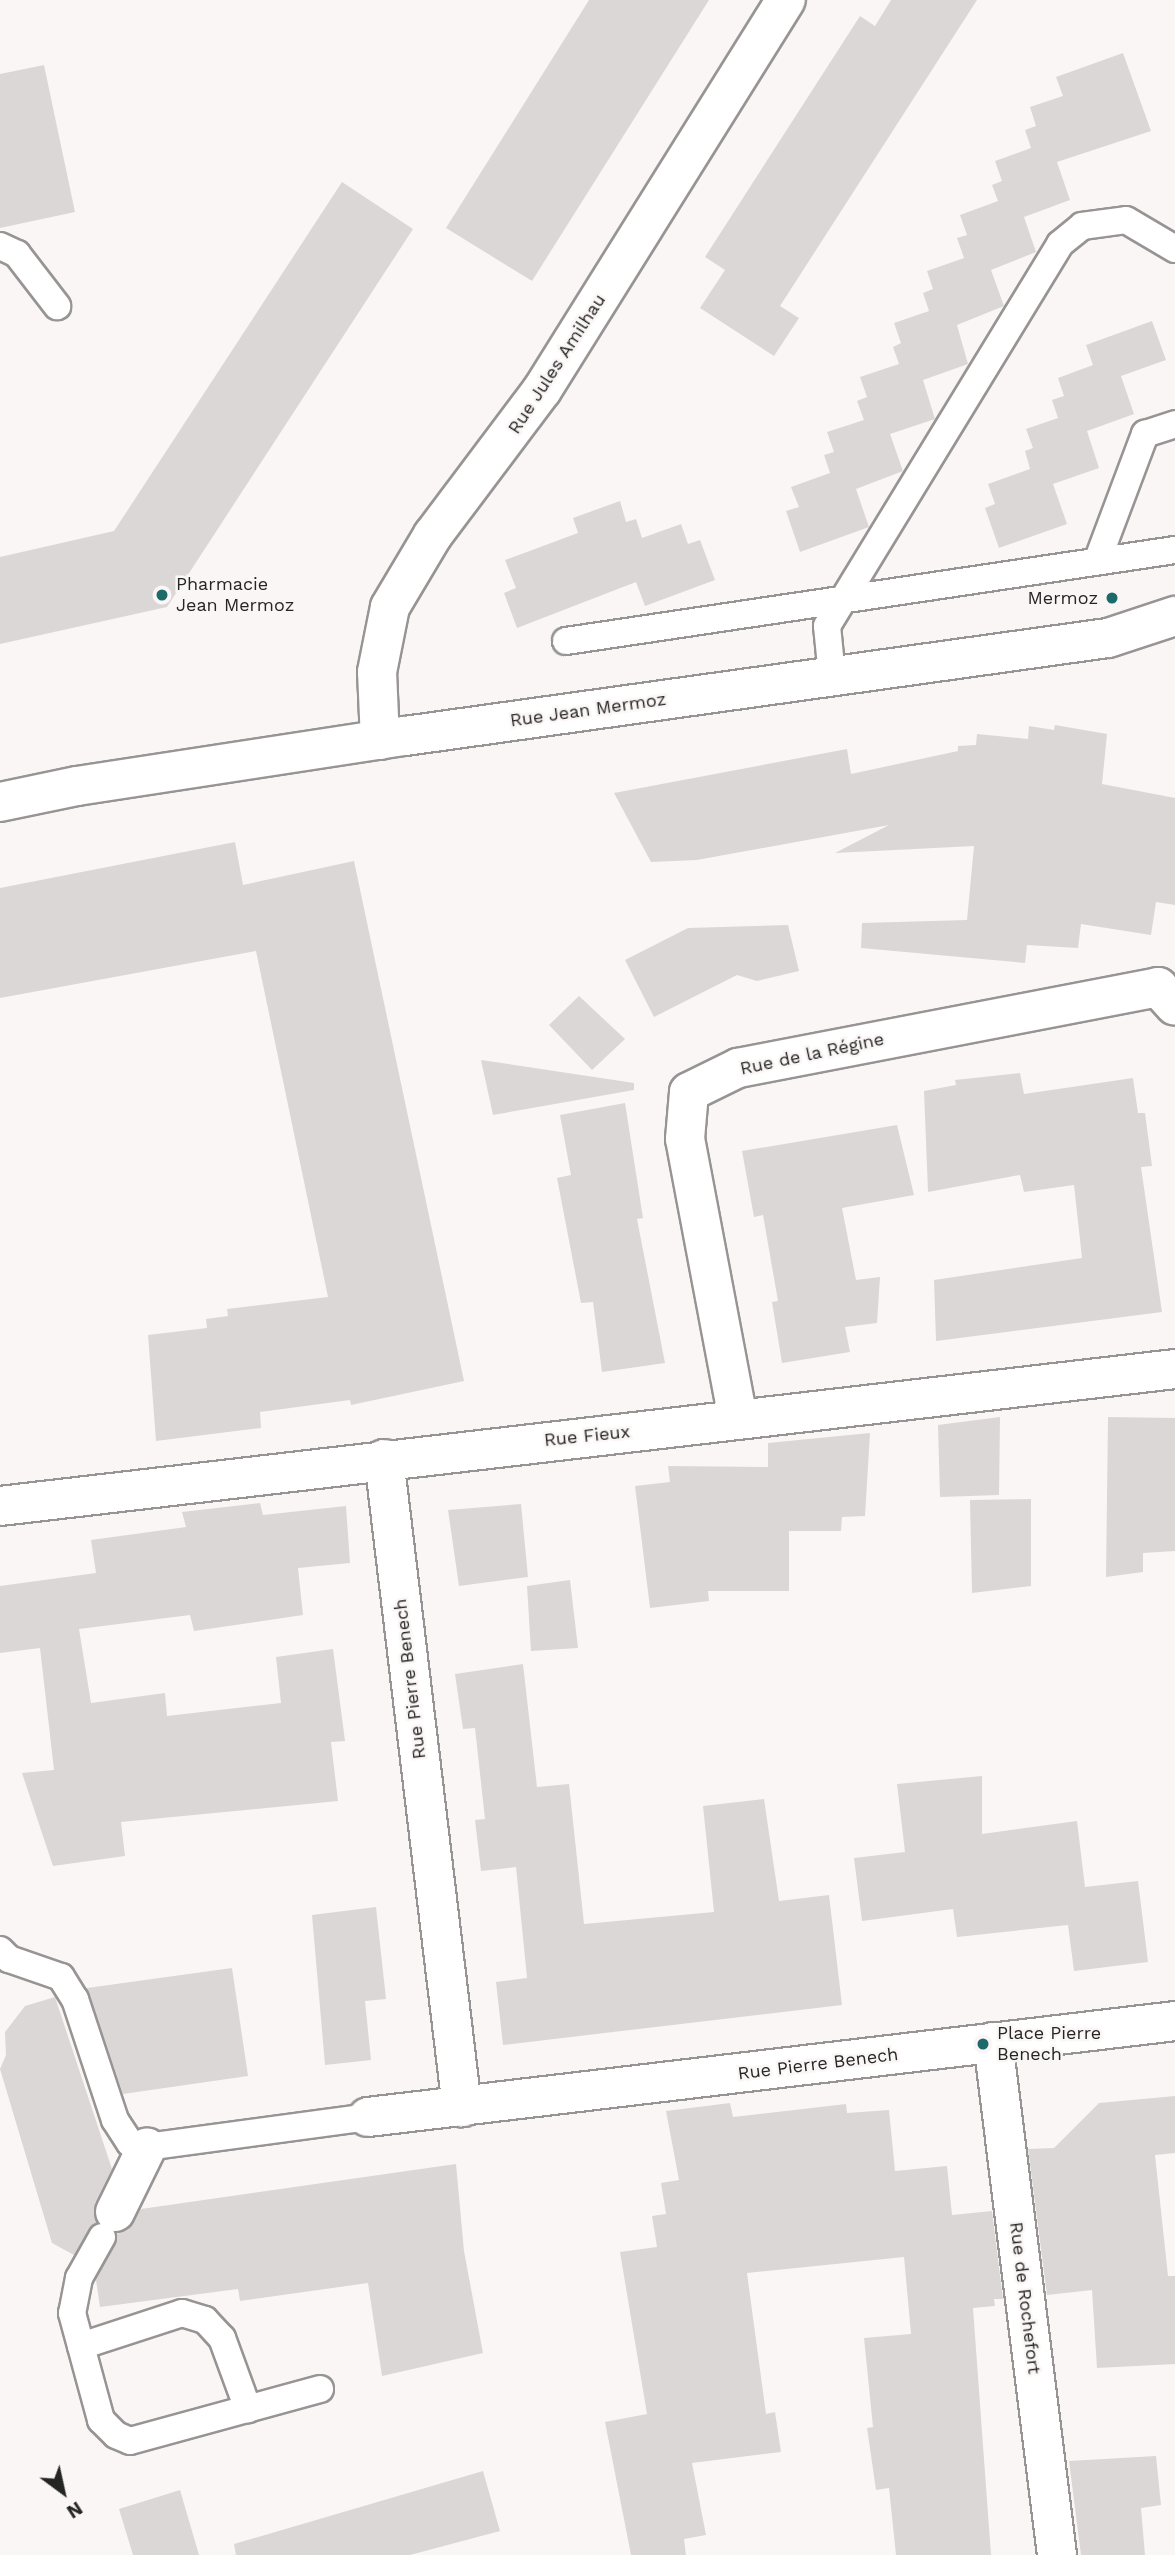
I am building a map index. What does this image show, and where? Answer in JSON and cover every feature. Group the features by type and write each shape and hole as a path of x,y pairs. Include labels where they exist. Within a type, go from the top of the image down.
{"street":[{"name":"Rue Jules Amilhau","path":"380,740 377,672 390,607 433,535 542,390 786,0"},
{"name":"Rue Jean Mermoz","path":"0,802 77,786 380,740 1108,638 1175,616"},
{"name":"Rue de la Régine","path":"738,1419 685,1139 689,1092 738,1068 1158,987 1175,1006"},
{"name":"Rue Fieux","path":"0,1506 384,1459 1175,1369"},
{"name":"Rue Pierre Benech","path":"384,1459 461,2107"},
{"name":"Rue Pierre Benech","path":"368,2117 1175,2021"},
{"name":"Rue de Rochefort","path":"993,2042 1057,2555"},
{"path":"108,2225 147,2147"}],"lane":[{"path":"832,676 827,626 1060,244 1082,226 1126,220 1175,249"},
{"path":"0,246 17,254 57,306"},
{"path":"1097,559 1144,434 1175,424"},
{"path":"566,641 843,601 1097,559 1175,550"},
{"path":"0,1950 9,1959 61,1977 75,1999 115,2120 130,2143 147,2147 368,2117"},
{"path":"108,2225 79,2278 72,2313 102,2420 116,2435 130,2441 320,2389"},
{"path":"81,2346 182,2313 205,2320 222,2338 248,2409"}],"building":[{"path":"589,0 709,0 532,281 446,228"},
{"path":"891,0 977,0 780,306 799,318 774,356 700,308 725,270 705,257 860,16 875,26"},
{"path":"1123,53 1151,131 1057,162 1070,200 1024,217 1036,252 991,270 1004,306 957,325 968,364 923,380 935,419 890,434 903,471 856,489 869,527 800,552 786,511 799,507 791,487 830,473 824,455 834,452 827,432 864,420 857,401 867,397 860,377 899,364 893,347 901,343 894,323 929,311 923,293 933,289 927,271 964,258 957,238 967,235 960,215 998,201 992,185 1002,181 995,161 1031,148 1025,130 1036,126 1030,107 1063,96 1056,77"},
{"path":"44,65 75,212 0,228 0,74"},
{"path":"342,182 413,229 167,607 0,644 0,557 114,531"},
{"path":"1152,321 1166,360 1121,376 1134,414 1087,431 1099,468 1053,484 1067,524 999,548 985,508 995,504 988,484 1030,469 1025,451 1033,448 1026,429 1058,418 1052,400 1064,396 1058,378 1093,365 1086,345"},
{"path":"620,501 626,522 636,519 642,538 681,524 688,544 700,540 715,580 645,606 636,582 517,628 504,593 516,588 505,560 578,533 573,518"},
{"path":"1055,725 1107,734 1102,784 1175,798 1175,905 1156,902 1151,935 1081,924 1078,948 1027,945 1025,963 861,948 862,923 967,920 974,846 835,853 889,825 697,860 651,862 614,793 847,749 851,774 958,751 958,746 976,745 977,734 1028,739 1029,726 1054,730"},
{"path":"235,842 243,885 354,861 464,1381 351,1405 350,1400 260,1412 261,1428 156,1441 148,1335 207,1328 206,1319 228,1316 227,1309 328,1297 256,951 0,998 0,888"},
{"path":"788,925 799,971 757,981 737,975 654,1017 625,960 688,928"},
{"path":"579,996 625,1039 592,1070 549,1025"},
{"path":"481,1060 634,1083 634,1090 493,1115"},
{"path":"1020,1073 1024,1094 1133,1078 1138,1113 1145,1113 1152,1166 1141,1167 1162,1312 936,1341 934,1280 1082,1258 1074,1185 1024,1192 1020,1175 928,1192 924,1091 956,1085 955,1080"},
{"path":"625,1103 643,1218 637,1219 665,1363 602,1372 593,1302 581,1303 557,1178 571,1175 560,1115"},
{"path":"897,1125 914,1195 842,1208 856,1280 880,1277 877,1323 845,1327 850,1352 782,1363 772,1302 778,1301 763,1215 754,1217 742,1151"},
{"path":"1000,1417 999,1495 940,1497 938,1425"},
{"path":"1108,1417 1175,1418 1175,1551 1143,1553 1143,1572 1106,1577"},
{"path":"870,1433 865,1516 842,1517 841,1531 789,1531 789,1591 708,1591 709,1601 650,1608 635,1486 670,1482 668,1466 768,1467 768,1443"},
{"path":"1031,1499 1031,1586 972,1593 970,1500"},
{"path":"260,1503 263,1515 346,1506 350,1563 298,1568 303,1615 194,1631 190,1615 79,1629 91,1703 165,1693 167,1716 281,1703 276,1657 333,1649 345,1741 331,1742 338,1801 121,1822 125,1856 53,1866 22,1773 54,1770 40,1648 0,1653 0,1586 96,1573 91,1540 186,1527 182,1512"},
{"path":"521,1504 528,1577 459,1586 448,1510"},
{"path":"570,1580 578,1648 531,1651 527,1586"},
{"path":"523,1664 537,1787 569,1784 584,1924 714,1912 703,1806 764,1799 779,1901 829,1895 842,2005 503,2045 496,1982 527,1978 516,1867 481,1871 475,1820 485,1819 475,1728 463,1729 455,1674"},
{"path":"982,1776 982,1834 1077,1821 1085,1887 1138,1881 1148,1962 1074,1971 1068,1925 957,1937 953,1909 862,1921 854,1858 905,1852 897,1784"},
{"path":"376,1907 386,1999 365,2001 371,2060 325,2065 312,1915"},
{"path":"232,1968 248,2076 123,2094 87,1988"},
{"path":"55,1997 112,2169 95,2203 96,2223 74,2255 52,2243 0,2069 6,2055 5,2032 25,2006"},
{"path":"1175,2096 1175,2153 1155,2155 1168,2276 1175,2276 1175,2364 1097,2368 1092,2290 1047,2295 1028,2149 1054,2148 1099,2103"},
{"path":"730,2103 733,2117 846,2104 847,2113 889,2110 895,2171 947,2166 952,2215 992,2211 1003,2299 994,2299 995,2306 973,2308 991,2555 896,2555 889,2488 876,2490 867,2428 873,2427 864,2338 911,2334 904,2257 747,2273 766,2414 775,2412 781,2452 692,2463 706,2535 684,2539 686,2555 631,2555 605,2422 647,2414 620,2252 657,2247 652,2216 666,2214 661,2183 679,2180 666,2111"},
{"path":"456,2164 464,2251 483,2353 382,2376 368,2283 240,2301 238,2289 100,2307 96,2280 117,2234 128,2230 141,2209"},
{"path":"1156,2456 1161,2505 1141,2508 1145,2555 1081,2555 1069,2461"},
{"path":"483,2471 500,2531 410,2555 236,2555 234,2544"},
{"path":"180,2490 199,2555 133,2555 119,2509"}],"place":[{"name":"Pharmacie Jean Mermoz","path":"162,595"},
{"name":"Mermoz","path":"1112,598"},
{"name":"Place Pierre Benech","path":"983,2044"}]}
